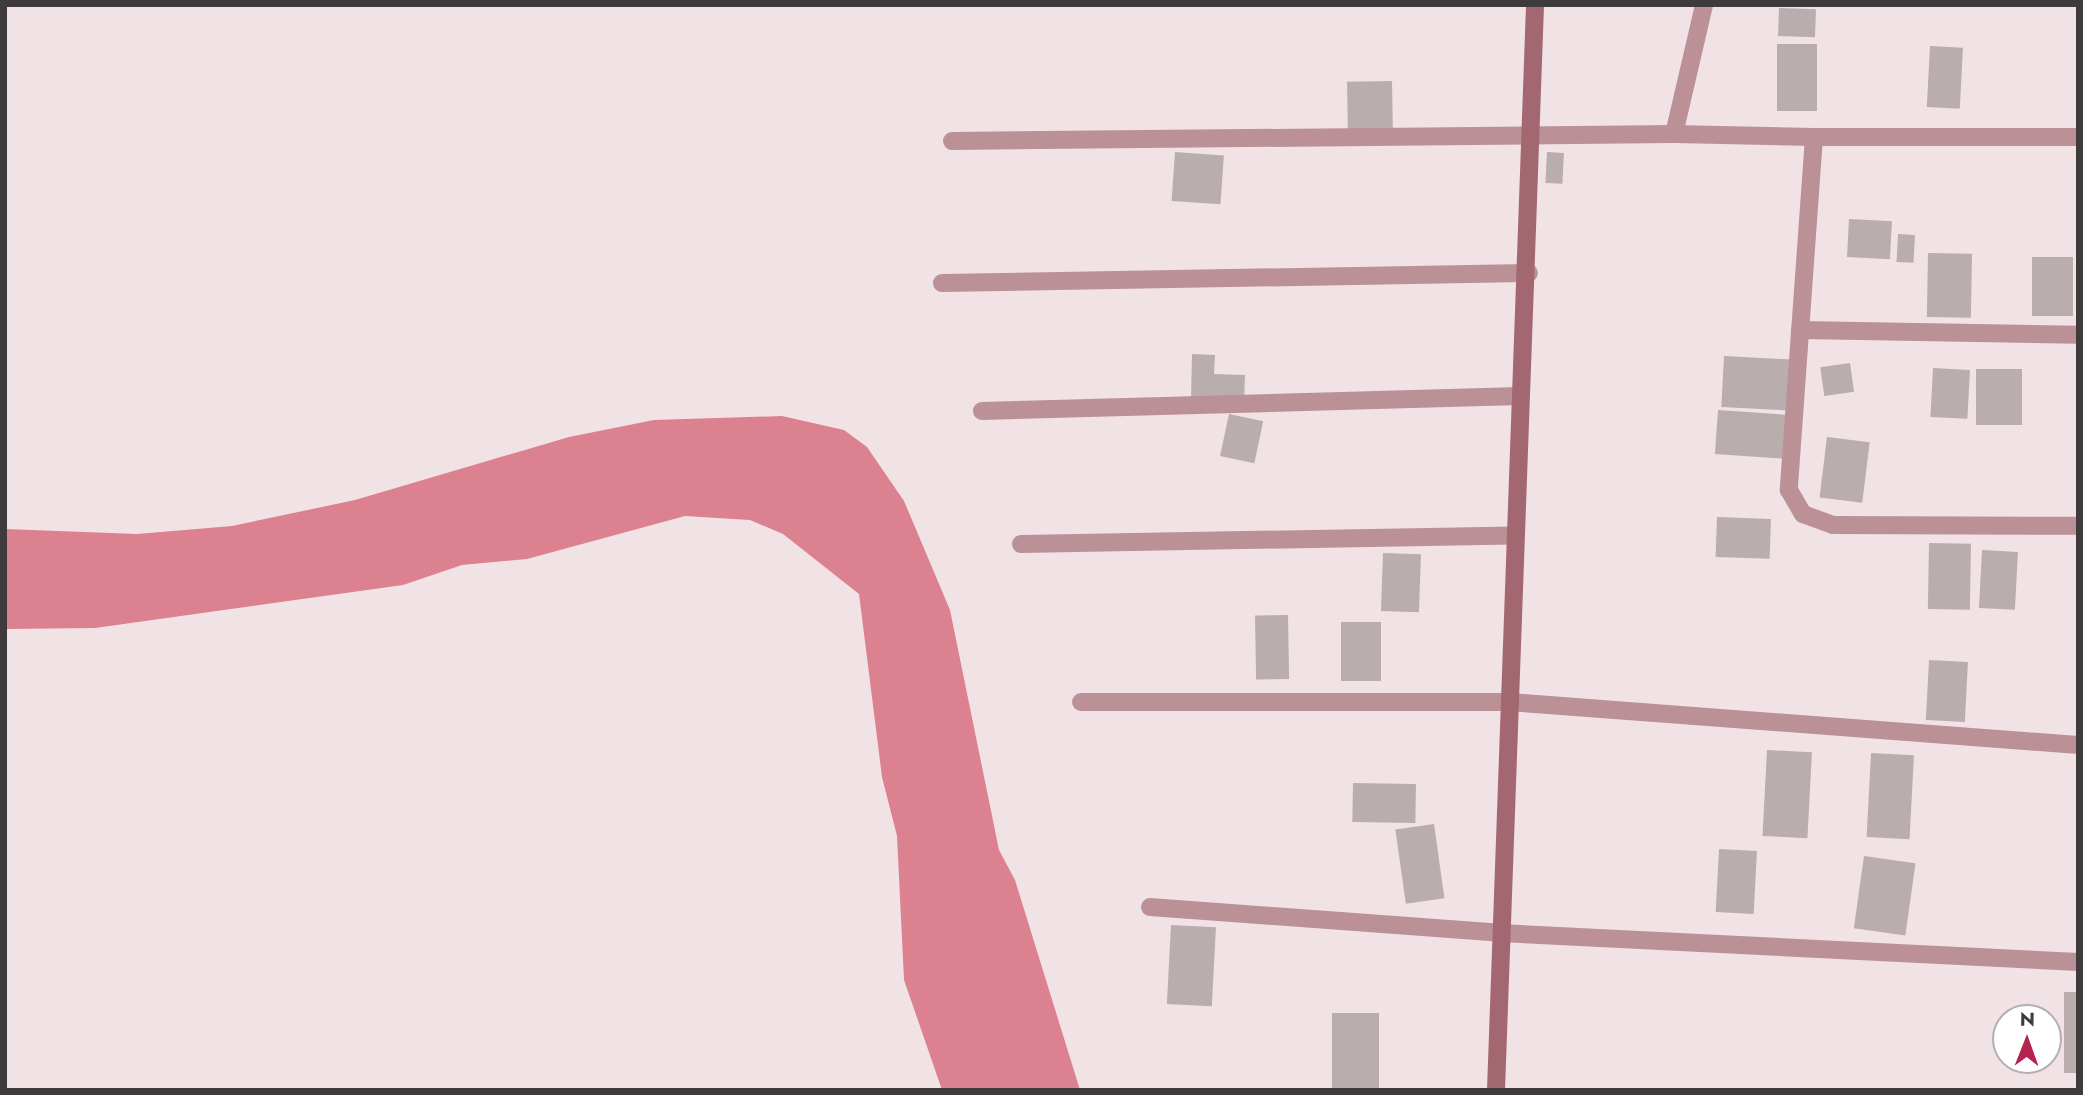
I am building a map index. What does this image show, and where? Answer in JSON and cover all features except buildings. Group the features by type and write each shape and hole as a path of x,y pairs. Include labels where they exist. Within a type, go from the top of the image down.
{"main road":[{"path":"1496,1090 1513,535 1529,273 1535,5"}],"street":[{"path":"1674,134 1704,5"},
{"path":"952,141 1674,134 2078,137"},
{"path":"1814,137 1789,490 1803,514 1833,525 2078,526"},
{"path":"942,283 1529,273"},
{"path":"1800,330 2078,335"},
{"path":"982,411 1520,396"},
{"path":"1021,544 1513,535"},
{"path":"1082,702 1509,702 2078,746"},
{"path":"1150,907 1500,933 2078,962"}],"shaded area":[{"path":"782,416 844,430 867,447 904,501 950,610 999,850 1015,880 1080,1090 942,1090 904,980 897,836 882,777 859,594 783,534 750,520 685,516 527,559 462,565 403,585 95,628 5,629 5,529 137,534 232,526 355,500 569,437 654,420"}]}
